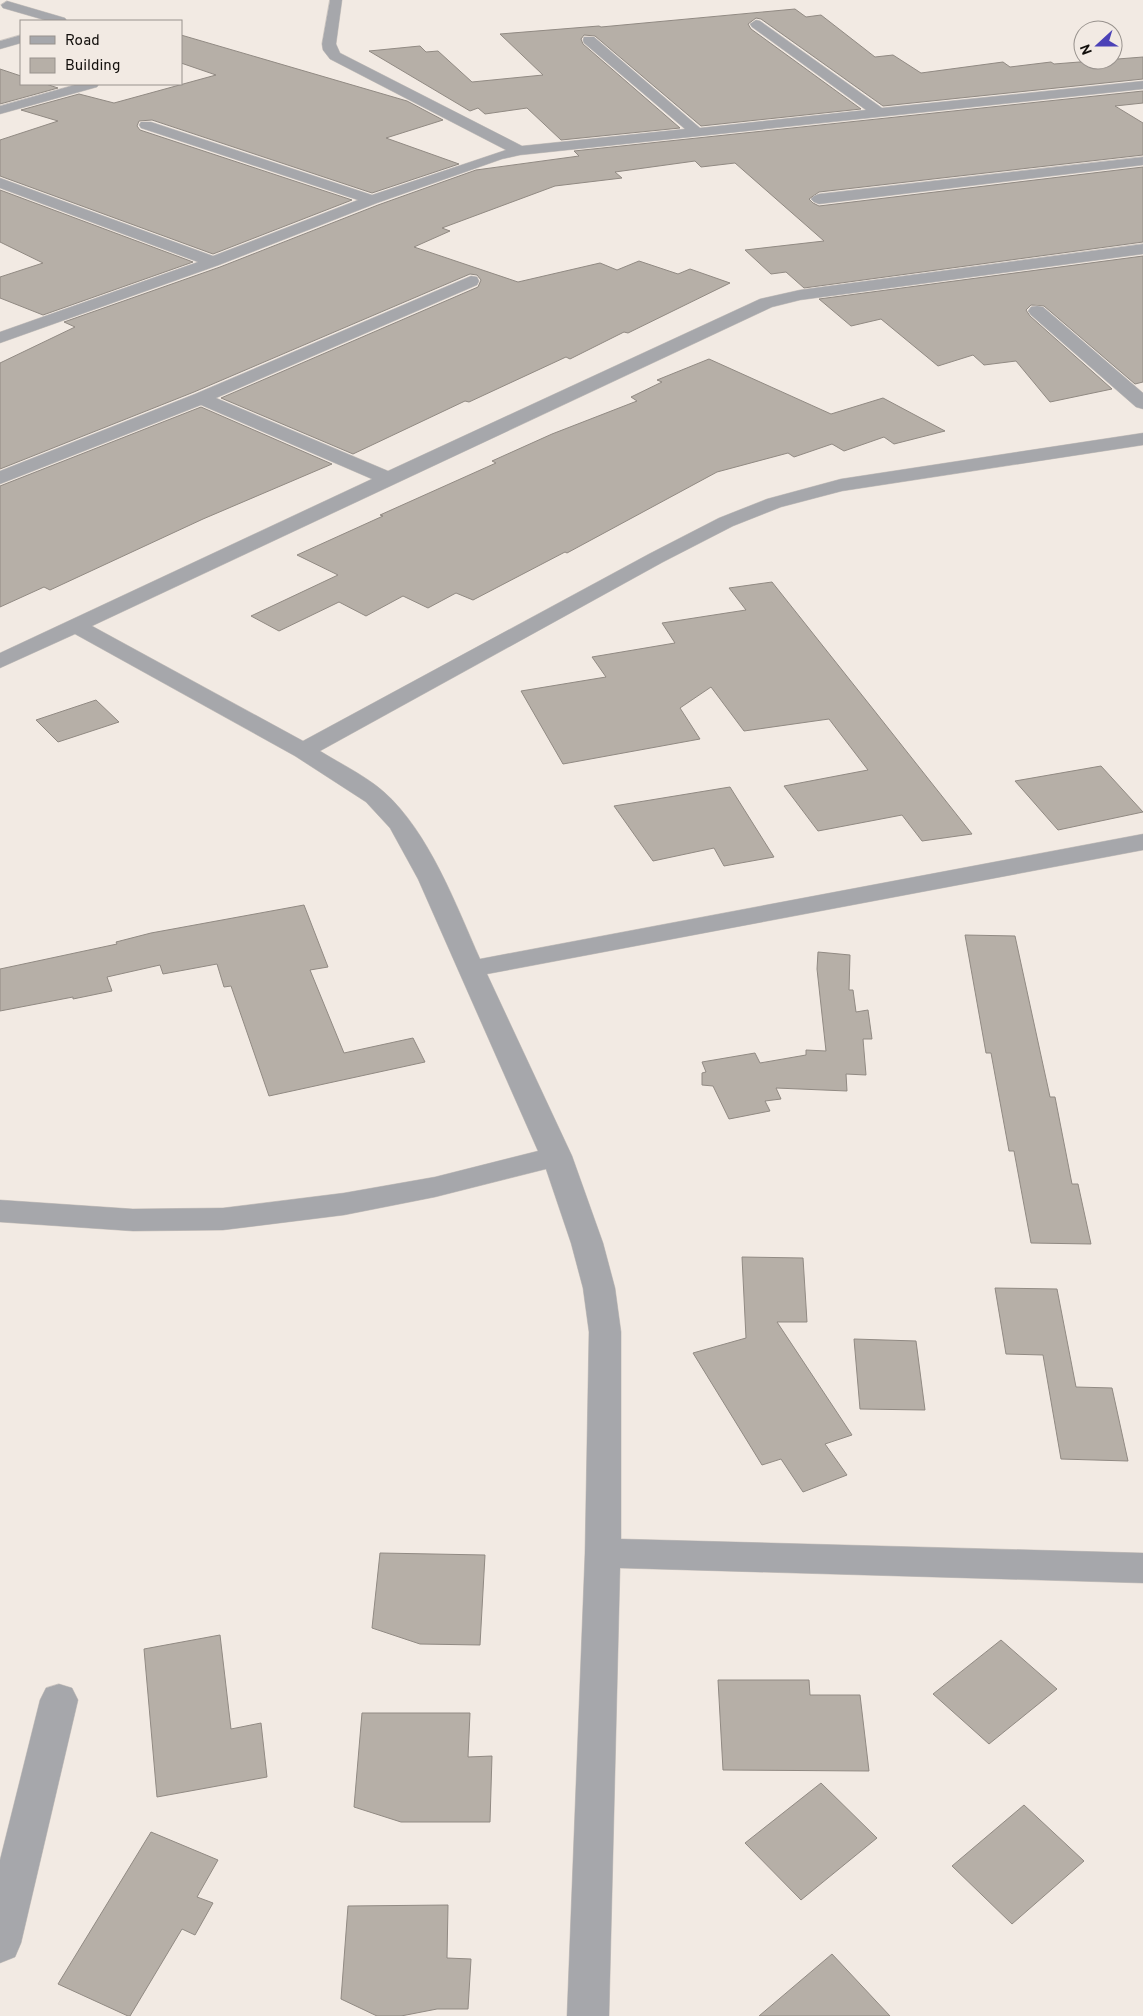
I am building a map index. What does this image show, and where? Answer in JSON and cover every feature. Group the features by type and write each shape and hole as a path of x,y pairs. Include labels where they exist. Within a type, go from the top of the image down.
{"street":[{"path":"4,6 27,0"},
{"path":"336,0 329,44 330,50 335,56 520,151"},
{"path":"4,6 58,20"},
{"path":"756,24 879,113"},
{"path":"0,45 20,40"},
{"path":"589,40 697,132"},
{"path":"0,110 88,85"},
{"path":"0,338 213,262 372,200 498,156 520,151 1143,85"},
{"path":"146,125 372,200"},
{"path":"820,199 1143,161"},
{"path":"0,183 213,262"},
{"path":"0,661 766,303 810,294 1143,249"},
{"path":"0,478 201,398 471,281"},
{"path":"1038,311 1143,403"},
{"path":"9,320 27,328"},
{"path":"201,398 389,479"},
{"path":"303,751 656,558 726,522 774,503 841,485 1143,439"},
{"path":"76,626 303,751 375,797 401,825 431,879 557,1156 587,1243 599,1288 605,1332 602,1553 588,2016"},
{"path":"472,969 1143,842"},
{"path":"0,1210 44,1216 133,1220 224,1219 344,1204 435,1188 557,1156"},
{"path":"602,1553 1143,1568"},
{"path":"0,1943 59,1700"}],"building":[{"path":"795,9 806,17 821,15 875,57 893,55 921,73 1003,62 1010,67 1051,62 1054,64 1073,63 1073,70 1123,70 1123,59 1143,57 1143,79 883,106 761,19 756,18 748,24 751,29 861,109 701,126 595,36 584,35 581,39 583,44 680,128 561,140 527,108 485,114 478,108 470,111 369,51 420,46 426,52 438,51 472,82 543,75 500,34 601,27"},
{"path":"182,35 407,101 443,120 386,138 459,164 372,193 152,120 139,121 137,126 140,130 352,200 213,254 0,176 0,140 58,121 21,110 79,94 114,103 216,75 182,63"},
{"path":"0,69 20,76 20,85 49,85 58,88 0,104"},
{"path":"1143,91 1143,103 1115,106 1143,123 1143,155 819,192 809,199 819,206 1143,167 1143,242 804,288 786,272 771,274 745,250 824,241 735,163 701,167 695,161 615,172 622,178 555,186 442,228 450,231 414,247 518,282 600,263 617,270 639,261 678,274 690,269 730,283 628,333 624,332 570,359 566,357 469,402 465,401 353,454 221,398 478,287 481,280 477,275 470,274 194,392 0,469 0,363 75,327 64,322 220,267 378,205 476,170 579,156 574,151"},
{"path":"0,190 193,262 43,315 0,298 0,277 43,263 0,242"},
{"path":"1143,256 1143,382 1135,384 1044,306 1031,305 1026,310 1030,316 1112,389 1050,402 1016,361 984,365 973,355 938,366 881,319 851,326 819,299"},
{"path":"709,359 831,414 883,398 945,431 894,444 884,437 844,451 832,444 794,457 788,453 717,472 567,553 565,552 473,600 456,593 428,608 403,596 366,616 339,602 279,631 251,616 338,575 297,555 496,463 492,461 552,434 637,401 631,397 662,382 657,380"},
{"path":"201,407 332,464 203,519 50,590 44,587 0,607 0,486"},
{"path":"772,582 972,834 922,841 902,815 818,831 784,786 868,770 829,719 744,731 711,687 680,708 700,739 563,764 521,691 606,677 592,657 675,643 662,623 746,610 729,588"},
{"path":"96,700 119,722 58,742 36,720"},
{"path":"1101,766 1143,812 1058,830 1015,781"},
{"path":"730,787 774,857 724,866 714,848 653,861 614,806"},
{"path":"304,905 328,967 310,970 344,1053 413,1038 425,1062 269,1096 231,986 224,987 217,964 163,974 160,965 107,977 112,991 0,1011 0,969 117,944 116,942 151,933"},
{"path":"965,935 1015,936 1050,1097 1055,1097 1072,1184 1078,1184 1091,1244 1031,1243 1014,1151 1009,1151 991,1053 986,1053"},
{"path":"818,952 850,955 849,990 853,990 856,1012 868,1010 872,1039 863,1039 866,1075 846,1074 847,1091 776,1088 781,1099 765,1101 770,1111 729,1119 713,1086 702,1085 702,1073 706,1072 702,1062 755,1053 760,1063 806,1055 806,1050 826,1051 817,969"},
{"path":"742,1257 803,1258 807,1322 777,1322 852,1435 825,1444 847,1475 803,1492 781,1459 762,1465 693,1353 746,1338"},
{"path":"995,1288 1057,1289 1076,1387 1112,1388 1128,1461 1061,1459 1043,1355 1006,1354"},
{"path":"854,1339 916,1341 925,1410 860,1409"},
{"path":"380,1553 485,1555 480,1645 420,1644 372,1628"},
{"path":"220,1635 231,1729 261,1723 267,1777 157,1797 144,1649"},
{"path":"1001,1640 1057,1689 989,1744 933,1694"},
{"path":"718,1680 809,1680 810,1695 860,1695 869,1771 723,1770"},
{"path":"362,1713 470,1713 468,1757 492,1756 490,1822 401,1822 354,1807"},
{"path":"821,1783 877,1838 801,1900 745,1843"},
{"path":"1024,1805 1084,1861 1012,1924 952,1866"},
{"path":"151,1832 218,1860 197,1897 213,1903 195,1935 182,1929 130,2016 128,2016 58,1984"},
{"path":"448,1905 447,1958 471,1959 468,2009 437,2009 401,2016 377,2016 341,1999 348,1906"},
{"path":"832,1954 890,2016 759,2016"}]}
